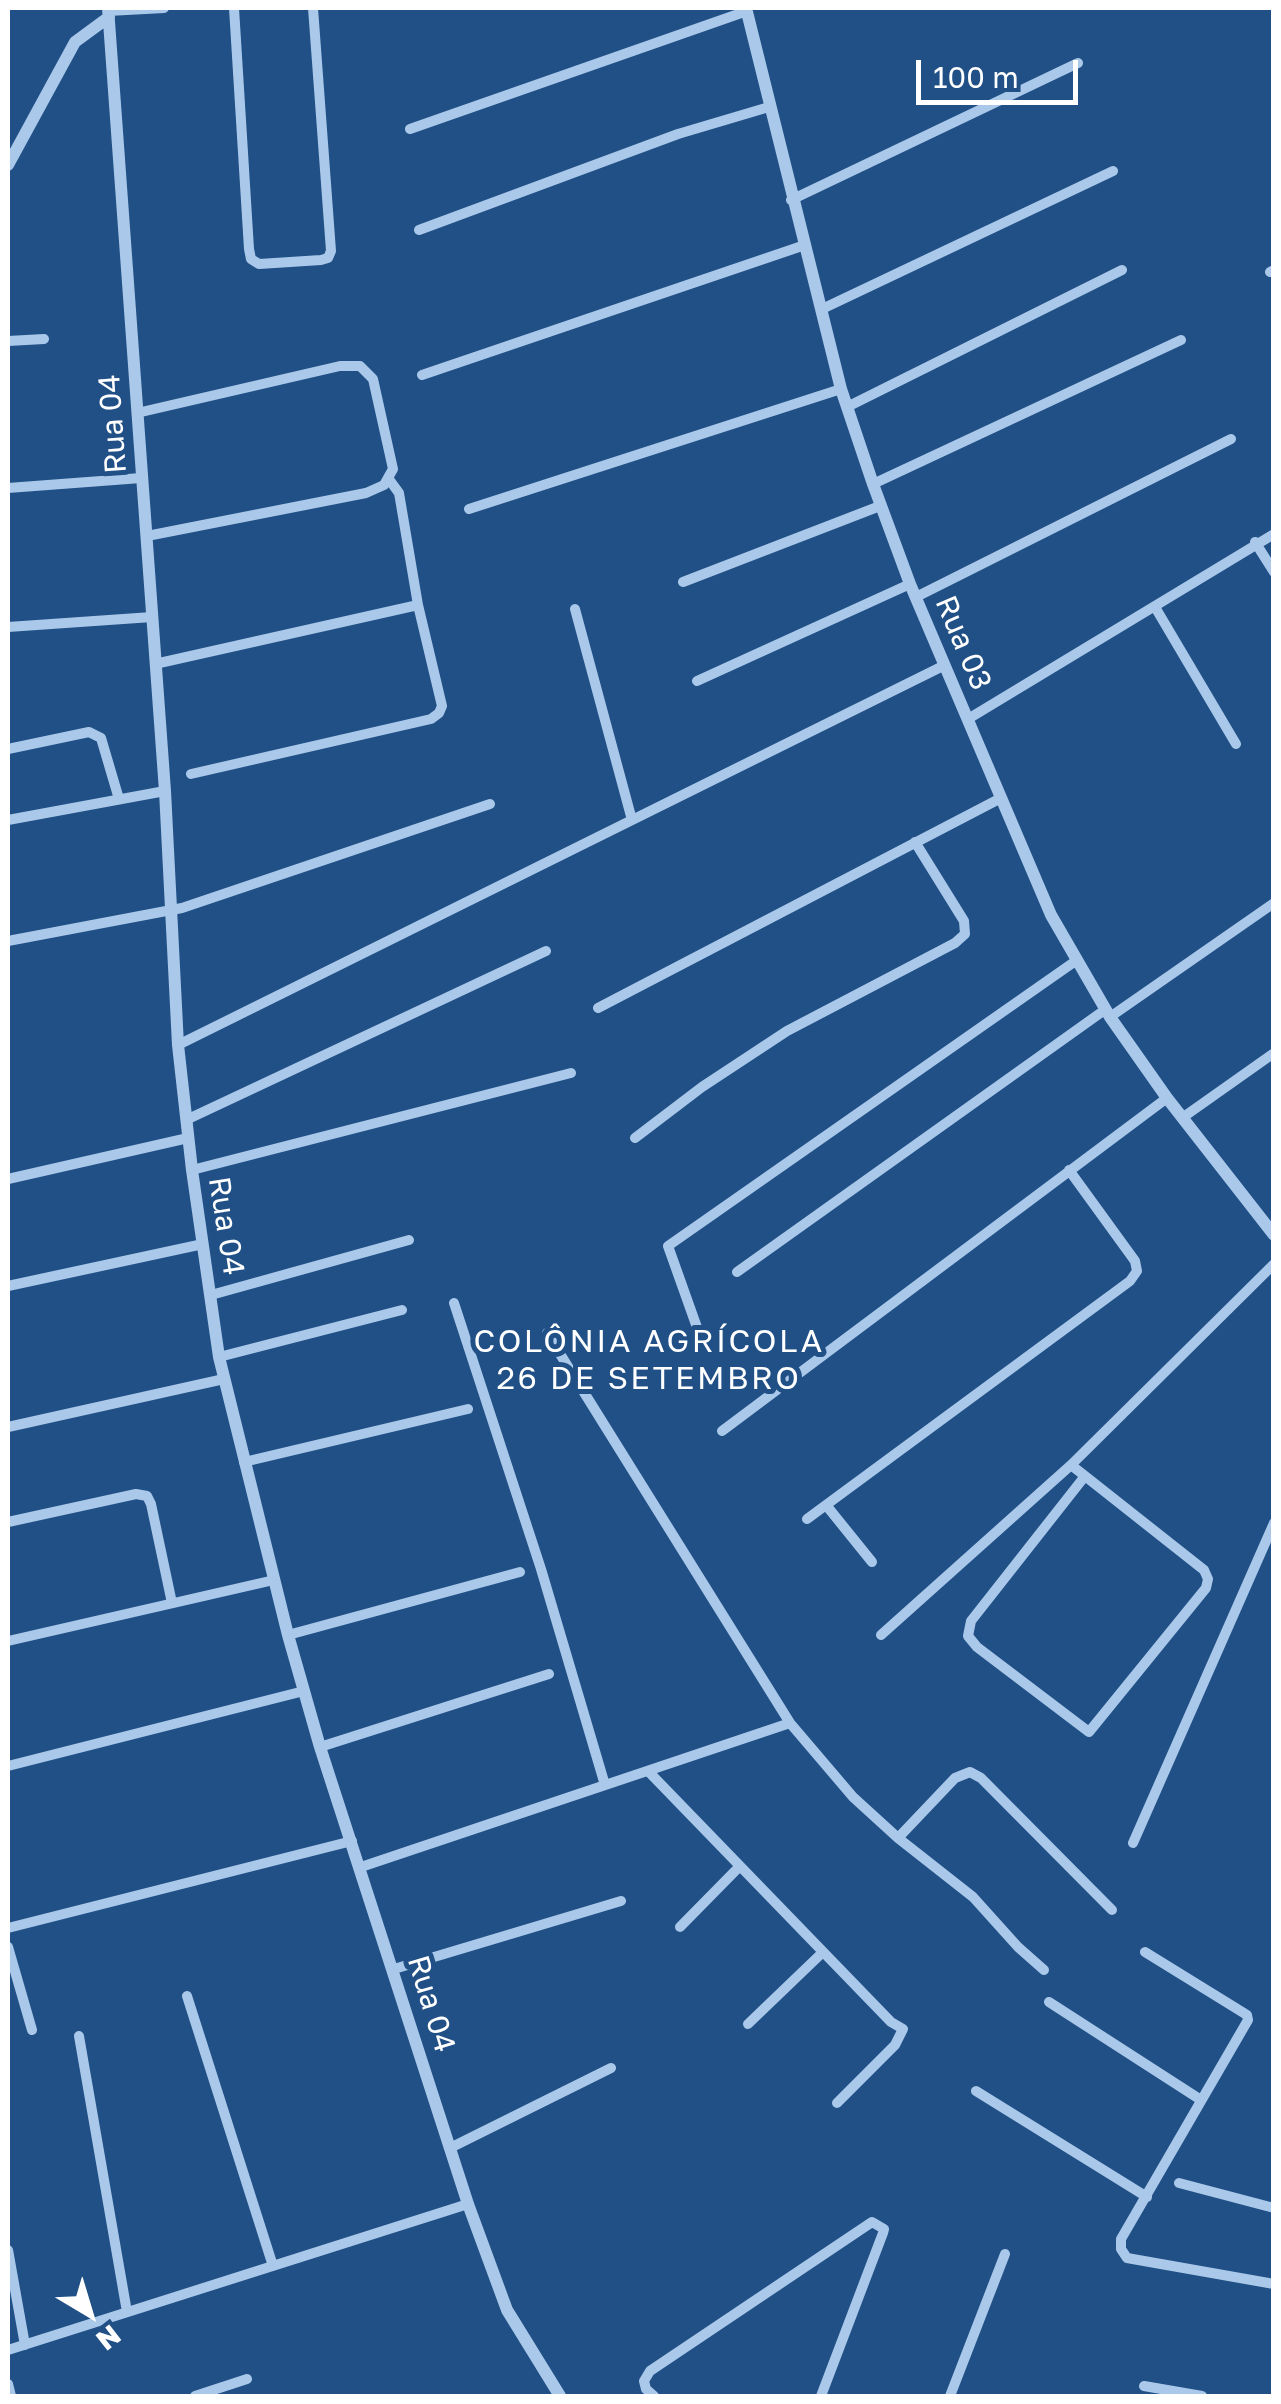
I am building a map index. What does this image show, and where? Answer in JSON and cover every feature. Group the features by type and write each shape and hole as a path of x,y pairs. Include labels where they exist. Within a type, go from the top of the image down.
{"street":[{"path":"8,166 76,42 109,12 164,8"},
{"path":"234,8 248,250 251,259 259,264 321,260 328,258 331,250 313,8"},
{"path":"410,129 747,9"},
{"name":"Rua 03","path":"747,9 841,390 913,591 1051,915 1108,1012 1167,1098 1274,1235"},
{"name":"Rua 04","path":"109,12 165,790 178,1045 218,1357 320,1747 468,2204 507,2310 560,2396"},
{"path":"792,200 1078,63"},
{"path":"419,230 678,134 769,107"},
{"path":"822,309 1113,171"},
{"path":"422,374 805,245"},
{"path":"847,406 1122,270"},
{"path":"8,342 44,339"},
{"path":"873,484 1181,340"},
{"path":"137,413 340,366 360,366 373,379 393,469 384,484 366,493 146,536"},
{"path":"469,509 841,390"},
{"path":"697,681 913,591 1231,439"},
{"path":"8,488 142,478"},
{"path":"192,774 439,714 442,706 418,605 398,493 388,478"},
{"path":"683,582 880,506"},
{"path":"968,719 1274,534"},
{"path":"1255,542 1274,572"},
{"path":"156,664 418,605"},
{"path":"1155,607 1236,744"},
{"path":"575,608 632,820"},
{"path":"8,627 152,617"},
{"path":"178,1045 945,665"},
{"path":"8,749 89,732 100,738 119,799"},
{"path":"8,820 165,790"},
{"path":"598,1008 1001,798"},
{"path":"8,941 171,910 490,804"},
{"path":"635,1138 702,1087 787,1031 956,943 965,934 964,922 915,842"},
{"path":"737,1272 1108,1012 1274,904"},
{"path":"186,1120 546,951"},
{"path":"699,1333 668,1246 1077,960"},
{"path":"1182,1118 1274,1053"},
{"path":"192,1170 572,1072"},
{"path":"722,1431 1167,1098"},
{"path":"8,1179 188,1138"},
{"path":"806,1519 1130,1281 1138,1271 1135,1260 1069,1170"},
{"path":"211,1295 408,1240"},
{"path":"8,1286 203,1244"},
{"path":"881,1635 1070,1465 1274,1264"},
{"path":"454,1303 541,1569 605,1785"},
{"path":"218,1357 402,1310"},
{"path":"546,1333 790,1724 852,1796 973,1897 1044,1970"},
{"path":"8,1427 224,1379"},
{"path":"244,1462 468,1409"},
{"path":"1070,1465 1085,1476 1204,1570 1208,1579 1206,1588 1089,1732 977,1647 968,1636 971,1621 1085,1476"},
{"path":"8,1522 136,1494 147,1496 152,1504 172,1603"},
{"path":"826,1505 872,1562"},
{"path":"1133,1843 1274,1522"},
{"path":"288,1635 520,1572"},
{"path":"8,1641 274,1580"},
{"path":"320,1747 549,1674"},
{"path":"8,1766 304,1691"},
{"path":"362,1867 790,1724"},
{"path":"648,1771 904,2030 895,2045 837,2104"},
{"path":"898,1838 955,1778 970,1772 982,1778 1112,1910"},
{"path":"8,1928 352,1841"},
{"path":"680,1927 740,1866"},
{"path":"394,1969 621,1901"},
{"path":"8,1947 32,2030"},
{"path":"748,2024 823,1952"},
{"path":"1146,1952 1247,2014 1248,2020 1122,2239 1121,2250 1127,2258 1274,2284"},
{"path":"187,1996 274,2266"},
{"path":"1049,2002 1201,2100"},
{"path":"80,2036 127,2312"},
{"path":"450,2148 610,2068"},
{"path":"976,2090 1146,2197"},
{"path":"1179,2183 1274,2208"},
{"path":"8,2350 468,2204"},
{"path":"654,2396 644,2381 650,2371 872,2222 884,2233 821,2396"},
{"path":"8,2250 25,2345"},
{"path":"950,2396 1005,2254"},
{"path":"195,2396 246,2379"},
{"path":"8,2384 11,2396"},
{"path":"1144,2386 1202,2396"}],"district":[{"name":"COLÔNIA AGRÍCOLA 26 DE SETEMBRO","path":"649,1360"}]}
